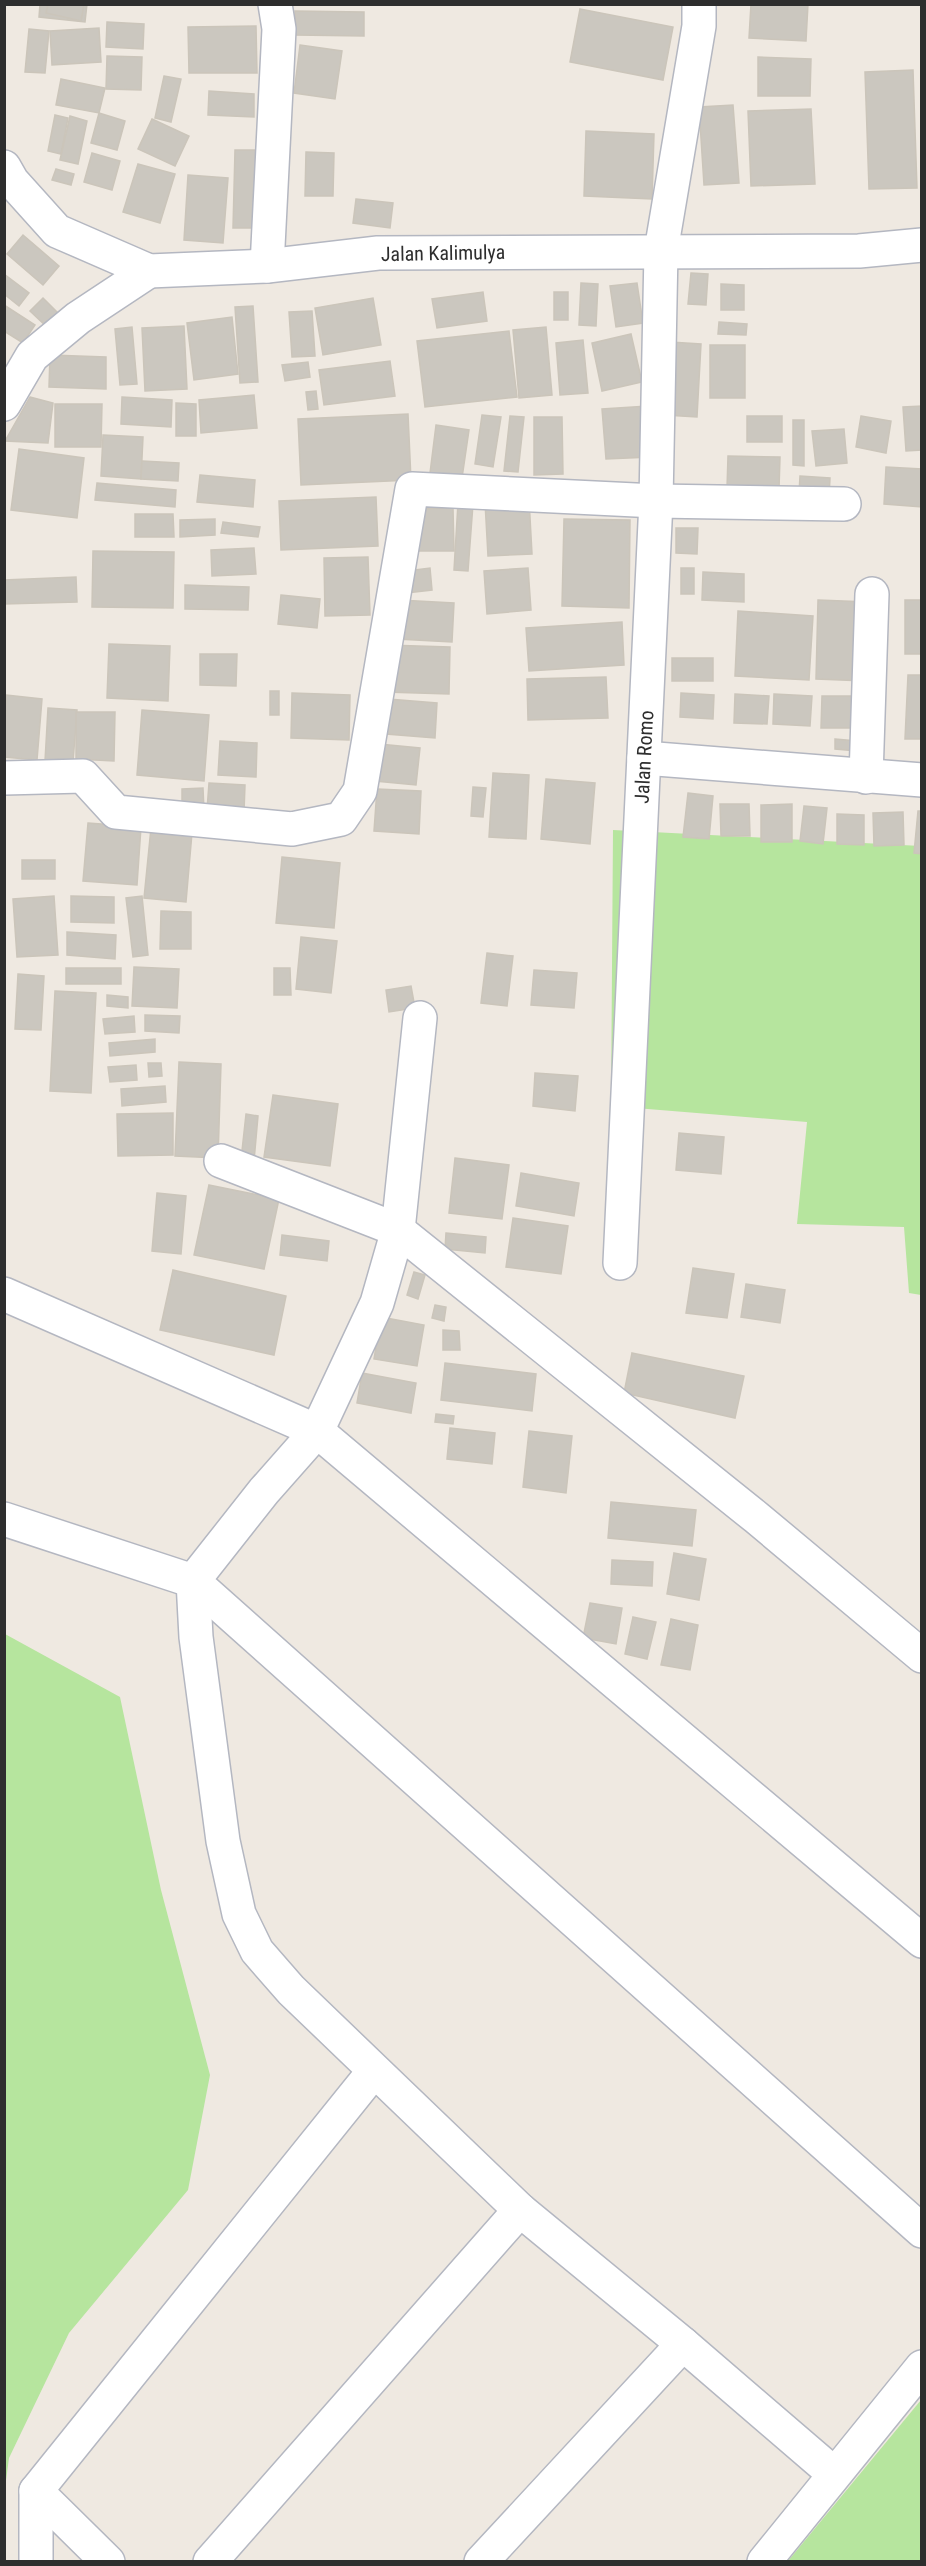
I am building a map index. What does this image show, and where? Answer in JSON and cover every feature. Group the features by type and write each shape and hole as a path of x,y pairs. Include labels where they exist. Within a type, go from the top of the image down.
{"street":[{"path":"267,266 279,28 275,4"},
{"name":"Jalan Romo","path":"620,1263 626,1177 633,957 656,501 661,250 699,26 699,4"},
{"name":"Jalan Kalimulya","path":"4,167 12,181 57,231 149,271 267,266 378,253 661,250 859,251 921,245"},
{"path":"4,404 32,356 78,318 149,271"},
{"path":"4,778 83,776 116,812 292,829 341,819 360,790 412,489 656,501 844,504"},
{"path":"866,777 872,594"},
{"path":"644,758 921,780"},
{"path":"420,1018 398,1230 377,1303 316,1431 264,1491 193,1581 196,1637 223,1841 239,1914 257,1951 291,1990 520,2210 683,2344 833,2473"},
{"path":"221,1161 398,1230 757,1518 921,1656"},
{"path":"4,1294 316,1431 921,1941"},
{"path":"4,1519 193,1581 921,2231"},
{"path":"36,2562 36,2492 374,2071"},
{"path":"210,2562 520,2210"},
{"path":"481,2562 683,2344"},
{"path":"764,2562 833,2473 921,2367"},
{"path":"36,2492 108,2562"}],"green space":[{"path":"613,830 921,846 921,1295 909,1293 904,1227 797,1224 807,1122 611,1106"},
{"path":"5,1634 120,1697 161,1890 210,2075 188,2190 69,2333 9,2458 5,2488"},
{"path":"921,2400 921,2561 788,2561"}],"building":[{"path":"40,4 87,4 85,22 39,17"},
{"path":"48,4 84,4 81,21 46,13"},
{"path":"751,4 808,4 806,41 749,38"},
{"path":"580,9 673,27 663,80 570,62"},
{"path":"295,11 364,12 364,36 295,35"},
{"path":"107,22 144,24 143,49 106,47"},
{"path":"256,26 257,73 189,73 188,27"},
{"path":"99,28 101,62 52,65 50,31"},
{"path":"29,29 49,31 45,73 25,72"},
{"path":"300,45 342,51 335,99 294,93"},
{"path":"107,56 142,57 141,90 106,89"},
{"path":"758,57 811,59 810,96 758,96"},
{"path":"913,70 917,188 869,189 865,72"},
{"path":"164,76 181,79 171,122 155,118"},
{"path":"61,79 105,88 99,113 56,105"},
{"path":"209,91 254,94 254,117 208,115"},
{"path":"733,105 739,183 704,185 699,107"},
{"path":"811,109 815,184 751,186 748,111"},
{"path":"99,113 125,121 117,150 91,143"},
{"path":"55,115 68,118 61,154 48,151"},
{"path":"70,116 87,121 78,164 60,160"},
{"path":"152,119 189,136 175,166 138,149"},
{"path":"586,131 654,134 652,199 584,196"},
{"path":"235,150 265,150 263,228 233,228"},
{"path":"306,152 334,153 333,196 305,196"},
{"path":"92,153 120,161 112,190 84,182"},
{"path":"138,164 175,174 160,223 123,212"},
{"path":"56,169 74,174 71,185 52,180"},
{"path":"188,175 228,178 223,243 184,240"},
{"path":"356,199 393,203 390,228 353,223"},
{"path":"23,235 59,266 43,285 7,254"},
{"path":"691,273 708,274 706,305 688,304"},
{"path":"4,274 29,293 19,306 4,294"},
{"path":"581,283 598,284 596,326 579,325"},
{"path":"637,283 643,323 616,327 610,286"},
{"path":"721,284 744,285 744,310 721,310"},
{"path":"483,292 487,321 437,328 432,299"},
{"path":"554,292 568,292 568,320 554,320"},
{"path":"43,298 61,316 48,328 30,311"},
{"path":"373,298 381,345 323,355 315,308"},
{"path":"4,305 35,325 23,343 4,331"},
{"path":"253,306 258,382 240,383 235,307"},
{"path":"312,311 315,356 292,357 289,312"},
{"path":"232,317 238,374 194,380 187,323"},
{"path":"719,322 747,324 746,335 718,334"},
{"path":"184,326 187,389 145,391 142,328"},
{"path":"132,327 137,384 120,385 115,329"},
{"path":"546,327 552,395 519,398 513,330"},
{"path":"509,331 517,397 425,407 417,341"},
{"path":"631,334 642,382 602,391 592,343"},
{"path":"583,340 588,393 560,395 556,343"},
{"path":"670,342 701,344 697,417 665,415"},
{"path":"710,345 745,345 745,398 710,398"},
{"path":"50,355 106,357 106,389 49,387"},
{"path":"390,361 395,396 324,405 319,370"},
{"path":"308,362 310,377 285,381 282,365"},
{"path":"316,391 318,409 308,410 306,392"},
{"path":"254,395 257,428 201,433 199,400"},
{"path":"30,397 53,403 48,443 5,441"},
{"path":"122,397 172,400 171,427 121,424"},
{"path":"176,403 196,404 196,436 176,436"},
{"path":"55,404 102,404 101,447 55,447"},
{"path":"648,406 651,457 606,459 602,409"},
{"path":"922,406 922,450 906,451 903,407"},
{"path":"408,414 411,480 301,485 298,419"},
{"path":"482,415 501,417 493,467 475,464"},
{"path":"510,416 524,417 518,472 504,471"},
{"path":"747,416 782,416 782,442 747,442"},
{"path":"861,416 891,421 886,453 856,447"},
{"path":"534,417 562,417 563,474 534,475"},
{"path":"793,420 804,420 804,466 793,465"},
{"path":"436,425 469,430 462,478 430,473"},
{"path":"844,429 847,463 816,466 812,431"},
{"path":"103,435 143,437 141,479 101,476"},
{"path":"19,449 84,458 77,518 11,510"},
{"path":"728,456 780,457 779,489 727,488"},
{"path":"142,461 179,463 178,481 141,479"},
{"path":"886,467 922,469 922,507 884,504"},
{"path":"200,475 255,480 253,507 197,502"},
{"path":"800,476 830,478 829,497 799,494"},
{"path":"97,483 176,490 175,507 95,500"},
{"path":"376,497 378,546 281,550 279,501"},
{"path":"529,499 532,554 488,556 485,502"},
{"path":"458,503 473,504 468,571 454,570"},
{"path":"453,508 454,551 412,551 412,509"},
{"path":"135,514 173,514 174,537 135,537"},
{"path":"215,519 215,535 180,537 180,520"},
{"path":"564,519 630,520 629,608 562,606"},
{"path":"223,522 260,527 258,537 221,533"},
{"path":"676,528 698,528 697,554 676,553"},
{"path":"254,548 256,574 212,576 211,550"},
{"path":"93,551 174,552 173,608 92,607"},
{"path":"368,557 370,615 325,616 324,558"},
{"path":"430,568 432,590 398,594 399,572"},
{"path":"528,568 531,610 487,614 484,571"},
{"path":"681,568 694,568 694,594 681,594"},
{"path":"703,572 744,574 744,602 702,600"},
{"path":"76,577 77,602 4,604 4,580"},
{"path":"185,585 249,587 248,610 185,609"},
{"path":"281,595 320,599 317,628 278,624"},
{"path":"399,600 454,603 452,642 397,639"},
{"path":"818,600 868,602 865,681 816,679"},
{"path":"905,600 922,600 922,654 905,654"},
{"path":"738,611 813,616 809,680 735,676"},
{"path":"622,622 624,665 529,671 526,628"},
{"path":"109,644 170,646 168,701 107,698"},
{"path":"386,645 450,647 449,694 385,692"},
{"path":"200,654 237,654 236,686 200,685"},
{"path":"672,658 713,658 713,681 672,681"},
{"path":"908,675 922,675 922,739 905,739"},
{"path":"606,677 608,718 528,720 527,679"},
{"path":"270,691 279,691 279,715 270,715"},
{"path":"292,693 350,695 349,740 291,738"},
{"path":"681,693 714,695 713,719 680,717"},
{"path":"735,694 769,696 767,724 734,723"},
{"path":"774,694 812,696 810,726 773,724"},
{"path":"6,695 42,699 37,760 4,757"},
{"path":"822,696 865,696 864,728 821,728"},
{"path":"388,699 437,703 435,738 386,734"},
{"path":"48,708 77,710 73,762 45,761"},
{"path":"142,710 209,715 204,781 137,775"},
{"path":"76,712 115,712 114,761 76,759"},
{"path":"835,739 857,741 857,751 835,749"},
{"path":"220,741 257,743 256,777 218,775"},
{"path":"379,744 420,748 416,785 375,781"},
{"path":"493,773 529,775 526,839 489,837"},
{"path":"546,779 595,783 590,844 541,839"},
{"path":"209,783 245,785 244,812 207,810"},
{"path":"473,787 486,788 483,817 471,816"},
{"path":"203,788 204,811 182,811 182,789"},
{"path":"377,789 421,791 419,834 374,831"},
{"path":"688,793 713,796 709,839 683,837"},
{"path":"720,804 749,804 750,836 721,836"},
{"path":"792,804 792,842 761,842 761,805"},
{"path":"804,806 827,808 823,844 800,841"},
{"path":"918,811 922,811 922,854 914,853"},
{"path":"903,812 904,845 874,846 873,813"},
{"path":"837,814 864,815 864,845 837,844"},
{"path":"88,823 141,827 137,885 83,881"},
{"path":"151,828 192,833 186,902 144,898"},
{"path":"282,857 340,863 334,928 276,923"},
{"path":"22,860 55,860 55,879 22,879"},
{"path":"54,896 58,955 17,957 13,899"},
{"path":"71,896 114,897 114,923 71,922"},
{"path":"142,896 148,955 133,957 126,898"},
{"path":"161,911 191,912 191,949 160,949"},
{"path":"67,932 116,935 115,959 67,955"},
{"path":"301,937 337,941 331,993 296,989"},
{"path":"487,953 513,956 507,1006 481,1003"},
{"path":"134,967 179,969 177,1008 132,1006"},
{"path":"66,968 121,968 121,984 66,984"},
{"path":"274,968 290,968 291,995 274,995"},
{"path":"534,970 577,973 574,1008 531,1005"},
{"path":"18,974 44,976 41,1030 15,1029"},
{"path":"411,986 415,1008 389,1012 386,990"},
{"path":"55,991 96,993 91,1093 50,1091"},
{"path":"107,995 128,997 128,1008 107,1006"},
{"path":"145,1015 180,1016 179,1033 145,1031"},
{"path":"134,1016 135,1032 105,1034 103,1019"},
{"path":"155,1039 155,1052 110,1056 109,1043"},
{"path":"179,1062 221,1064 218,1158 175,1156"},
{"path":"148,1063 161,1063 162,1076 149,1077"},
{"path":"136,1065 137,1080 110,1082 108,1067"},
{"path":"535,1073 578,1076 575,1111 533,1106"},
{"path":"165,1086 166,1102 122,1106 121,1089"},
{"path":"273,1095 338,1104 330,1166 264,1157"},
{"path":"173,1113 173,1155 118,1156 117,1114"},
{"path":"246,1114 258,1116 254,1161 241,1160"},
{"path":"679,1133 724,1137 721,1174 676,1170"},
{"path":"455,1158 509,1165 502,1219 449,1213"},
{"path":"521,1173 579,1183 574,1216 516,1206"},
{"path":"209,1185 279,1199 264,1269 194,1255"},
{"path":"157,1193 186,1196 181,1254 152,1251"},
{"path":"513,1218 568,1226 561,1274 506,1267"},
{"path":"446,1233 486,1237 485,1253 445,1249"},
{"path":"282,1235 329,1241 327,1261 280,1255"},
{"path":"693,1268 734,1274 727,1318 686,1313"},
{"path":"173,1270 286,1296 274,1355 160,1330"},
{"path":"414,1272 425,1275 418,1299 407,1295"},
{"path":"746,1284 785,1290 780,1323 741,1317"},
{"path":"435,1305 446,1307 444,1321 432,1318"},
{"path":"381,1317 424,1325 417,1366 374,1359"},
{"path":"443,1330 459,1331 460,1350 443,1350"},
{"path":"632,1353 744,1376 735,1418 624,1393"},
{"path":"445,1363 536,1374 532,1411 441,1400"},
{"path":"362,1373 416,1383 411,1413 357,1403"},
{"path":"436,1414 454,1416 453,1424 435,1422"},
{"path":"450,1428 495,1433 492,1464 447,1459"},
{"path":"529,1431 572,1436 566,1493 523,1487"},
{"path":"611,1502 696,1510 692,1546 608,1538"},
{"path":"674,1553 706,1559 699,1600 667,1594"},
{"path":"612,1560 653,1562 652,1586 611,1584"},
{"path":"590,1603 622,1608 616,1644 583,1638"},
{"path":"633,1617 656,1622 647,1659 625,1654"},
{"path":"671,1619 698,1625 690,1670 661,1665"}]}
